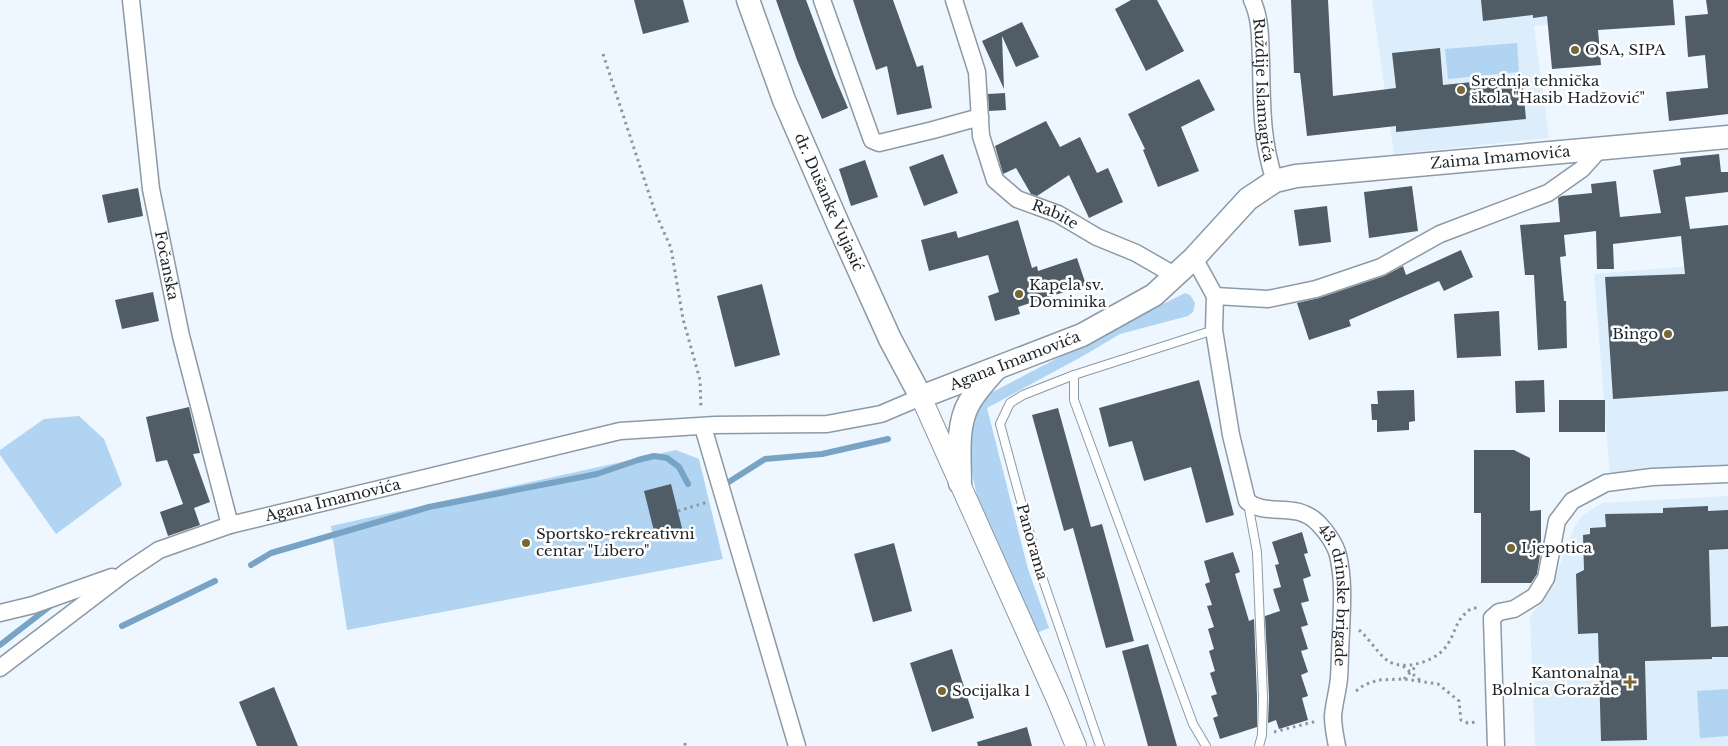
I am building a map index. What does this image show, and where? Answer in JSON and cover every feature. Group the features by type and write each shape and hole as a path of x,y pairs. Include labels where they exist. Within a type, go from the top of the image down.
{"main road":[{"name":"dr. Dušanke Vujasić","path":"748,0 784,100 890,339 921,398"},
{"name":"Zaima Imamovića","path":"1275,181 1296,176 1728,137"},
{"name":"Agana Imamovića","path":"921,398 1082,334 1102,325 1154,295 1194,258 1248,199 1275,181"},
{"path":"960,483 962,425 968,405 980,386 998,367"}],"street":[{"name":"Fočanska","path":"132,0 151,189 181,336 230,526"},
{"path":"822,0 872,140 879,143 980,117"},
{"name":"Rabite","path":"954,0 977,72 981,136 995,180 1017,198 1058,214 1097,237 1136,253 1176,276"},
{"name":"Ruždije Islamagića","path":"1252,0 1259,22 1264,131 1268,159 1275,181"},
{"path":"1215,296 1268,299 1316,290 1381,267 1440,234 1548,193 1582,168 1600,149"},
{"path":"1194,258 1215,296 1214,330 1232,436 1247,501"},
{"name":"Agana Imamovića","path":"0,668 126,572 159,550 230,526 620,431 827,424 881,414 921,398"},
{"path":"921,398 1076,746"},
{"path":"703,427 797,746"},
{"path":"1496,746 1492,618 1498,612 1514,609 1535,596 1546,578 1558,521 1572,501 1606,483 1652,477 1728,474"},
{"name":"43. drinske brigade","path":"1247,501 1254,507 1290,509 1307,515 1325,530 1338,553 1342,580 1342,617 1339,678 1333,716 1336,746"},
{"path":"0,614 34,605 126,572"}],"lane":[{"name":"Panorama","path":"1100,746 1039,568 1000,424 1010,403 1024,395 1074,375 1214,330"},
{"path":"1074,375 1074,400 1193,724 1206,746"},
{"path":"1247,501 1257,552 1263,697 1262,735 1259,746"}],"path":[{"path":"603,54 655,212 671,248 683,320 700,380 703,427"},
{"path":"678,511 723,498"},
{"path":"1404,679 1417,664 1444,649 1461,615 1472,608 1498,612"},
{"path":"1342,617 1365,635 1388,661 1403,666 1421,682"},
{"path":"1403,666 1417,664"},
{"path":"1333,716 1354,692 1364,685 1378,680 1404,679 1438,684 1459,701 1461,720 1468,723 1481,722 1495,727"},
{"path":"1262,735 1305,724"}],"shaded area":[{"path":"1372,0 1595,0 1597,20 1534,26 1549,138 1394,154"},
{"path":"1517,43 1519,72 1448,79 1445,49"},
{"path":"1728,263 1728,469 1610,478 1594,274"},
{"path":"1185,293 1190,295 1195,303 1193,312 1188,316 1120,334 987,408 1028,569 1049,628 1034,634 981,510 972,473 970,446 973,421 977,409 989,394"},
{"path":"79,416 104,439 122,485 56,534 0,455 0,450 44,419"},
{"name":"Sportsko-rekreativni centar \"Libero\"","path":"676,450 699,459 723,559 347,630 331,526"},
{"name":"Kantonalna Bolnica Goražde","path":"1728,496 1728,746 1535,746 1530,617 1551,588 1574,528 1583,515 1602,503"},
{"path":"1728,689 1728,736 1700,738 1697,691"}],"building":[{"path":"634,0 683,0 689,22 643,34"},
{"path":"776,0 806,0 848,108 822,119 797,60"},
{"path":"853,0 893,0 917,67 923,65 932,108 897,115 887,66 876,70"},
{"path":"1131,0 1157,0 1184,51 1146,71 1115,9"},
{"path":"1291,0 1328,0 1333,96 1396,88 1392,53 1440,48 1443,85 1522,77 1526,119 1396,132 1396,126 1307,136 1300,73 1294,73"},
{"path":"1481,0 1673,0 1675,25 1598,30 1601,65 1552,69 1547,16 1533,18 1533,15 1483,21"},
{"path":"1706,0 1728,0 1728,114 1669,121 1666,92 1708,88 1705,55 1688,57 1685,16 1708,14"},
{"path":"1022,22 1039,57 1016,67 1002,36 1004,89 982,41"},
{"path":"1199,79 1215,110 1181,127 1199,171 1158,187 1143,150 1145,149 1128,114"},
{"path":"1005,93 1006,110 989,111 988,94"},
{"path":"1046,121 1060,147 1080,137 1097,173 1108,168 1123,202 1089,218 1069,175 1037,196 1031,194 1016,168 1003,174 995,146"},
{"path":"943,154 958,193 924,206 909,167"},
{"path":"1719,154 1721,172 1728,172 1728,192 1685,197 1690,229 1728,225 1728,391 1613,399 1605,277 1685,274 1681,236 1613,244 1614,269 1597,269 1596,231 1564,235 1566,256 1560,257 1564,301 1566,301 1567,348 1538,350 1534,275 1525,275 1520,225 1560,222 1558,198 1592,193 1591,184 1616,181 1620,217 1661,213 1653,170 1681,165 1680,158"},
{"path":"865,160 878,197 851,206 839,169"},
{"path":"1412,186 1418,231 1369,238 1364,192"},
{"path":"138,188 143,216 108,223 102,195"},
{"path":"1327,206 1331,242 1299,246 1294,210"},
{"path":"1018,220 1032,268 1037,266 1038,271 1077,258 1086,285 1018,307 1020,314 995,321 988,296 999,292 988,255 929,271 921,240 956,231 958,238"},
{"path":"1461,250 1473,277 1444,291 1439,281 1349,320 1351,326 1309,340 1297,303 1319,298 1384,276 1403,266 1406,275"},
{"path":"762,284 780,355 735,367 717,296"},
{"path":"153,292 159,321 122,329 115,300"},
{"path":"1499,311 1501,356 1457,358 1454,314"},
{"path":"1199,380 1234,515 1206,523 1191,467 1144,481 1132,441 1109,447 1099,408"},
{"path":"1544,380 1545,412 1516,413 1515,381"},
{"path":"1414,390 1415,421 1409,422 1409,430 1377,432 1377,420 1372,420 1371,404 1378,404 1377,391"},
{"path":"1559,400 1605,400 1605,432 1559,432"},
{"path":"189,407 200,453 193,454 210,502 194,508 200,525 168,536 160,512 183,504 167,460 156,462 146,417"},
{"path":"1058,408 1091,527 1102,524 1134,641 1106,648 1073,528 1064,531 1032,415"},
{"name":"Ljepotica","path":"1474,450 1514,450 1530,458 1530,511 1541,510 1541,549 1537,574 1531,583 1481,583 1481,513 1474,513"},
{"path":"671,484 683,532 656,539 644,491"},
{"path":"1708,506 1708,511 1728,510 1728,549 1709,550 1711,627 1728,626 1728,657 1645,661 1647,740 1601,741 1598,633 1578,634 1576,574 1584,570 1583,535 1590,534 1590,528 1606,527 1605,514 1663,513 1663,508"},
{"path":"1302,532 1308,553 1304,554 1311,576 1303,579 1309,601 1301,603 1308,625 1301,627 1308,649 1301,651 1308,672 1301,675 1308,696 1302,698 1308,720 1279,729 1276,720 1268,723 1269,697 1265,616 1280,611 1273,589 1281,587 1275,565 1279,564 1272,542"},
{"path":"894,543 912,611 873,622 854,554"},
{"path":"1233,552 1240,572 1235,574 1249,621 1254,619 1257,727 1220,739 1213,718 1218,716 1211,696 1217,694 1210,673 1215,671 1209,651 1214,649 1208,629 1214,627 1207,606 1212,605 1205,584 1210,582 1204,561"},
{"path":"1148,644 1177,746 1148,746 1122,651"},
{"name":"Socijalka 1","path":"952,649 974,718 932,732 910,663"},
{"path":"274,687 298,746 257,746 239,702"},
{"path":"1027,727 1032,746 978,746 977,742"}],"waterway":[{"path":"724,485 765,459 822,454 888,439"},
{"path":"251,565 271,553 429,507 597,474 654,456 667,458 679,467 688,484"},
{"path":"122,626 215,581"},
{"path":"0,645 53,604"}],"place":[{"name":"OSA, SIPA","path":"1575,50"},
{"name":"Srednja tehnička škola \"Hasib Hadžović\"","path":"1461,90"},
{"name":"Kapela sv. Dominika","path":"1019,294"},
{"name":"Bingo","path":"1668,334"},
{"name":"Sportsko-rekreativni centar \"Libero\"","path":"526,543"},
{"name":"Ljepotica","path":"1511,548"},
{"name":"Kantonalna Bolnica Goražde","path":"1630,682"},
{"name":"Socijalka 1","path":"942,691"}]}
